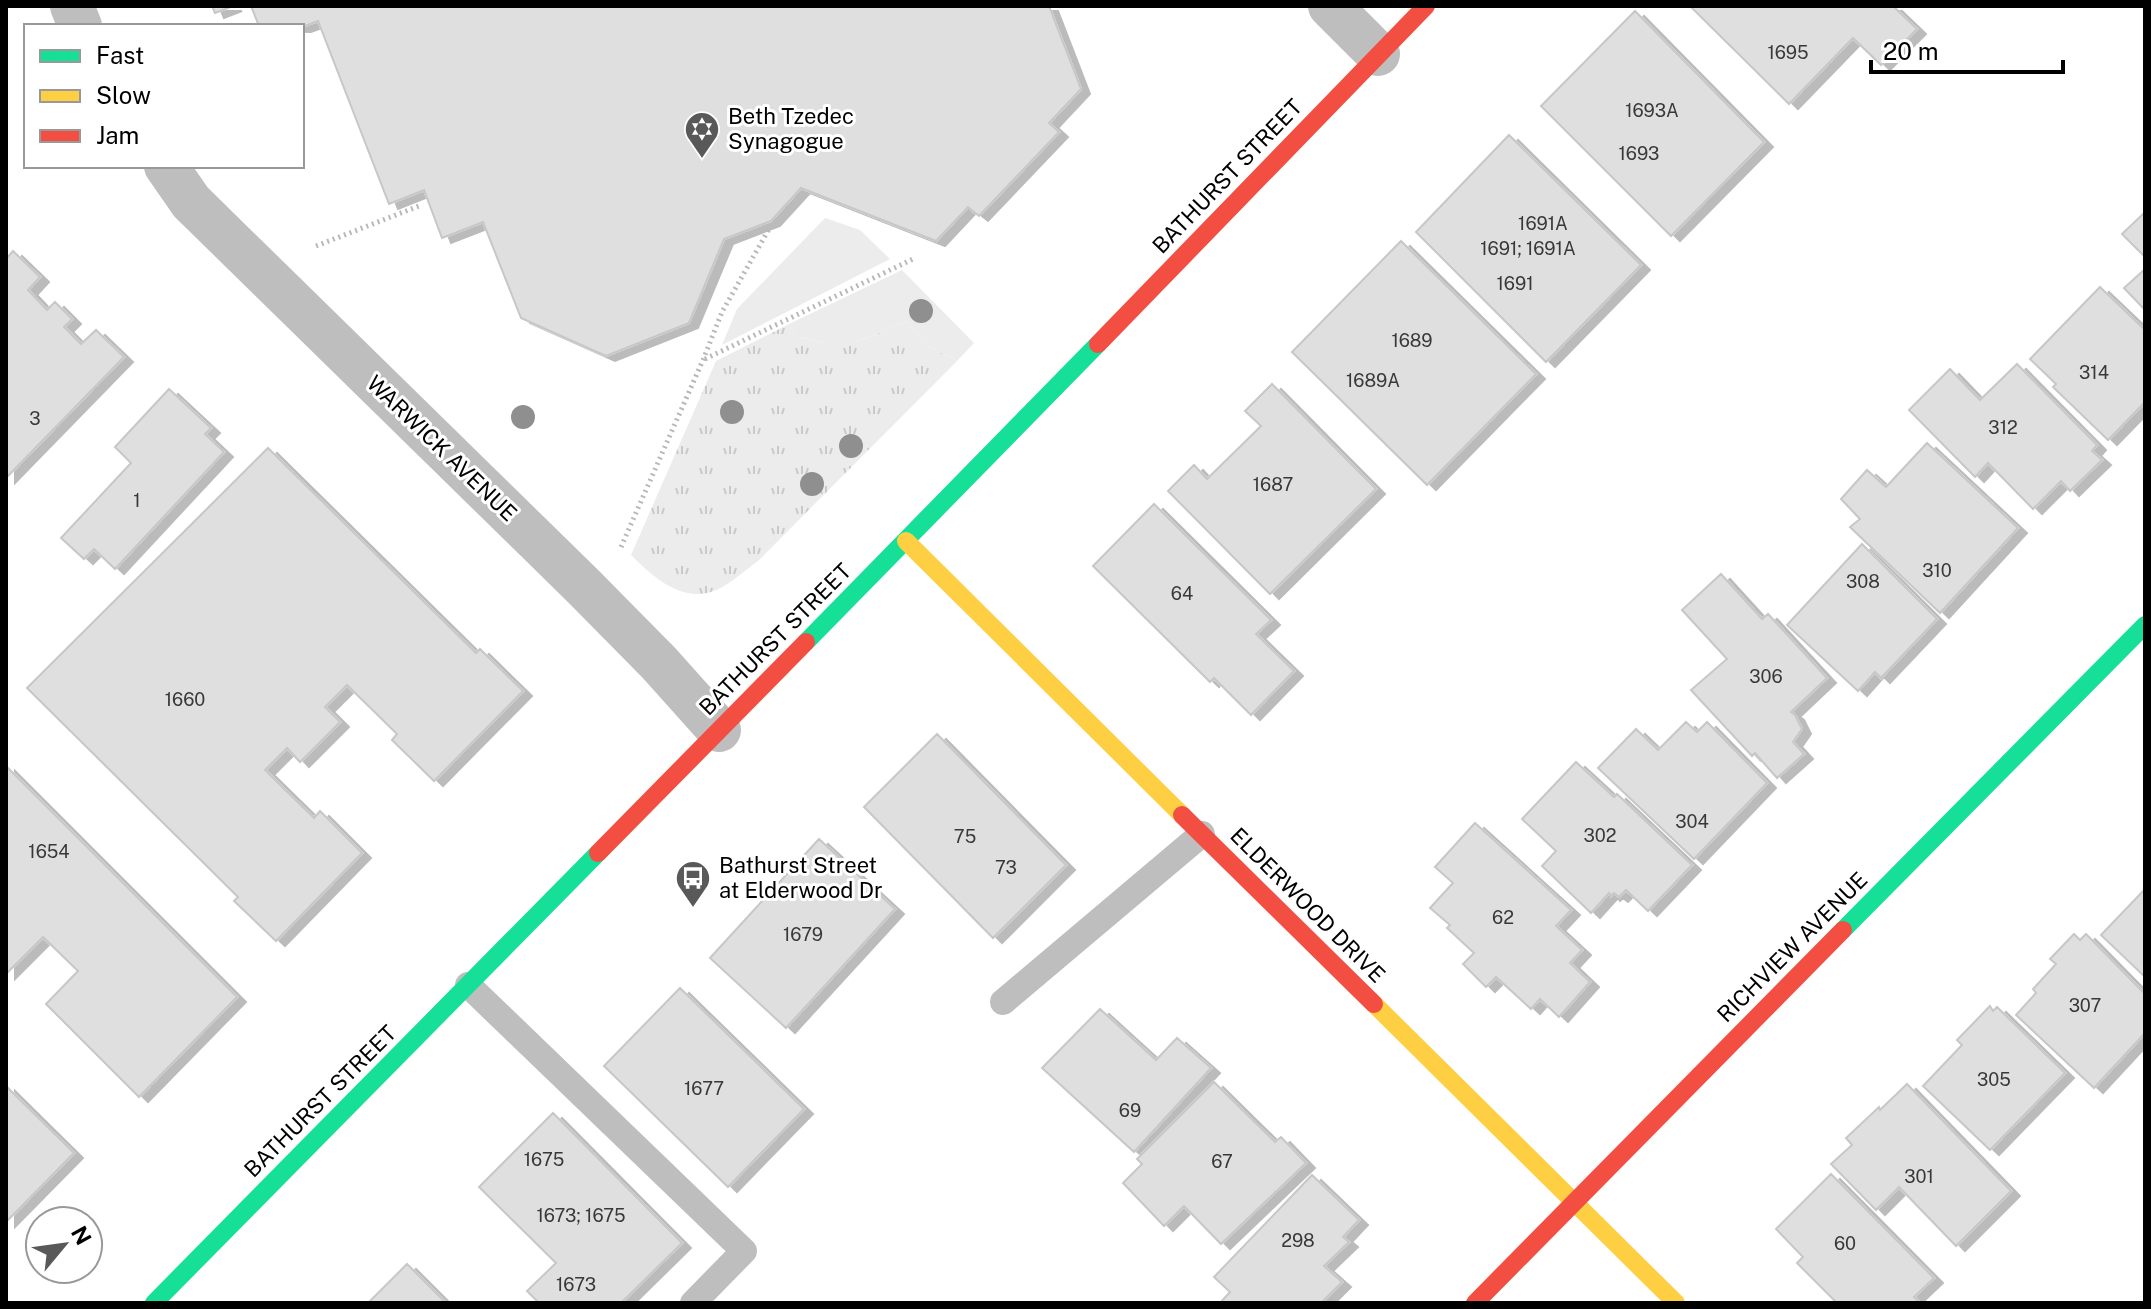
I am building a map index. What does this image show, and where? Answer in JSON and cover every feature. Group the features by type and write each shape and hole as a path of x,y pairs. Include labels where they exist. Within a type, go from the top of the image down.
{"street":[{"path":"1330,6 1378,54"},
{"name":"BATHURST STREET","path":"154,1303 906,541 1426,6"},
{"name":"WARWICK AVENUE","path":"167,168 191,202 573,576 659,663 719,730"},
{"name":"ELDERWOOD DRIVE","path":"906,541 1676,1303"},
{"name":"RICHVIEW AVENUE","path":"1475,1303 2145,625"}],"lane":[{"path":"1003,1002 1202,834"},
{"path":"468,985 744,1251 693,1303"}],"path":[{"path":"313,247 419,206"},
{"path":"618,552 722,312 769,229"},
{"path":"703,360 913,259"}],"green space":[{"path":"825,218 860,230 890,259 722,345 737,309"},
{"path":"902,270 974,343 957,361 926,345 907,322 853,343 826,343 795,336 789,324"},
{"path":"907,322 926,345 957,361 759,560 724,586 698,594 662,582 631,555 716,361 789,324 795,336 826,343 853,343"}],"building":[{"path":"212,6 233,6 215,13"},
{"name":"Beth Tzedec Synagogue","path":"251,6 1049,6 1081,89 1049,123 1059,132 979,216 968,207 936,241 801,188 771,221 724,239 689,323 606,356 521,318 483,222 442,238 424,190 389,204 318,21 304,26 258,24"},
{"path":"1690,6 1893,6 1917,29 1881,65 1853,38 1789,104"},
{"path":"1635,11 1764,142 1671,236 1541,106"},
{"path":"1509,135 1641,265 1546,362 1416,232"},
{"path":"2145,212 2145,257 2122,234"},
{"path":"1401,241 1536,374 1427,485 1292,352"},
{"path":"13,251 40,277 28,290 47,310 55,302 72,319 64,327 81,344 96,330 124,357 6,478 6,259"},
{"path":"2145,269 2145,310 2124,288"},
{"path":"2100,287 2145,330 2145,402 2108,440 2053,387 2056,384 2030,359"},
{"path":"2017,364 2097,445 2092,451 2102,460 2070,491 2061,481 2033,509 1988,463 1975,477 1909,410 1950,369 1980,400"},
{"path":"1272,384 1376,489 1270,594 1168,491 1194,465 1207,479 1261,426 1245,411"},
{"path":"169,389 211,428 205,434 224,452 115,569 94,549 84,559 61,538 131,463 115,447"},
{"path":"1927,443 2018,528 1940,613 1850,527 1860,519 1841,499 1867,470 1886,487"},
{"path":"268,448 476,653 480,649 523,691 434,781 392,740 397,734 347,685 325,707 340,722 300,762 287,748 265,770 314,818 320,811 362,853 276,941 234,901 238,897 27,688"},
{"path":"1154,504 1271,620 1256,634 1294,671 1251,715 1214,678 1210,682 1093,566"},
{"path":"1862,544 1937,619 1881,678 1875,672 1858,691 1787,625"},
{"path":"1721,574 1762,619 1768,614 1827,678 1791,712 1802,729 1793,742 1804,754 1777,778 1755,753 1752,756 1691,690 1727,659 1682,610"},
{"path":"1686,722 1697,732 1707,722 1767,783 1694,859 1598,768 1636,729 1658,750"},
{"path":"937,734 1066,865 993,938 864,807"},
{"path":"1576,762 1614,797 1617,794 1692,865 1648,911 1626,890 1619,897 1609,893 1591,913 1542,866 1556,851 1522,819"},
{"path":"6,766 237,997 139,1097 46,1004 78,971 43,937 6,974"},
{"path":"1475,823 1571,910 1556,926 1582,950 1570,963 1590,982 1559,1017 1540,999 1531,1009 1496,977 1486,987 1463,964 1474,953 1447,928 1450,925 1430,908 1453,883 1435,867"},
{"path":"819,839 895,909 786,1028 710,958"},
{"path":"2145,889 2145,977 2101,935"},
{"path":"2074,934 2080,940 2086,934 2145,994 2145,1033 2094,1088 2016,1015 2036,993 2033,989 2056,964 2050,959"},
{"path":"680,988 804,1109 728,1187 604,1066"},
{"path":"1990,1006 1993,1011 1997,1007 2065,1073 1990,1150 1923,1086 1962,1045 1957,1040"},
{"path":"1100,1009 1156,1060 1177,1038 1211,1068 1134,1152 1042,1068"},
{"path":"1214,1082 1275,1142 1281,1137 1306,1163 1221,1244 1184,1206 1164,1226 1123,1183 1142,1164 1137,1159"},
{"path":"1907,1084 2011,1191 1956,1246 1899,1187 1876,1210 1831,1164 1852,1145 1846,1138"},
{"path":"6,1086 74,1153 6,1222"},
{"path":"553,1113 682,1243 621,1303 539,1303 527,1291 556,1263 479,1187"},
{"path":"1831,1174 1934,1278 1914,1297 1920,1303 1837,1303 1797,1263 1803,1257 1776,1229"},
{"path":"1312,1175 1359,1220 1343,1237 1349,1242 1324,1266 1342,1282 1321,1303 1220,1303 1230,1292 1214,1277"},
{"path":"407,1264 446,1303 368,1303"}],"traffic: fast":[{"path":"806,642 1098,344"},
{"path":"1843,930 2145,625"},
{"path":"154,1303 598,853"}],"traffic: slow":[{"path":"906,541 1182,815"},
{"path":"1374,1004 1676,1303"}],"traffic: jam":[{"path":"1098,344 1426,6"},
{"path":"598,853 806,642"},
{"path":"1182,815 1374,1004"},
{"path":"1475,1303 1843,930"}],"place":[{"name":"Beth Tzedec Synagogue","path":"702,160"},
{"name":"Bathurst Street at Elderwood Dr","path":"693,909"}]}
